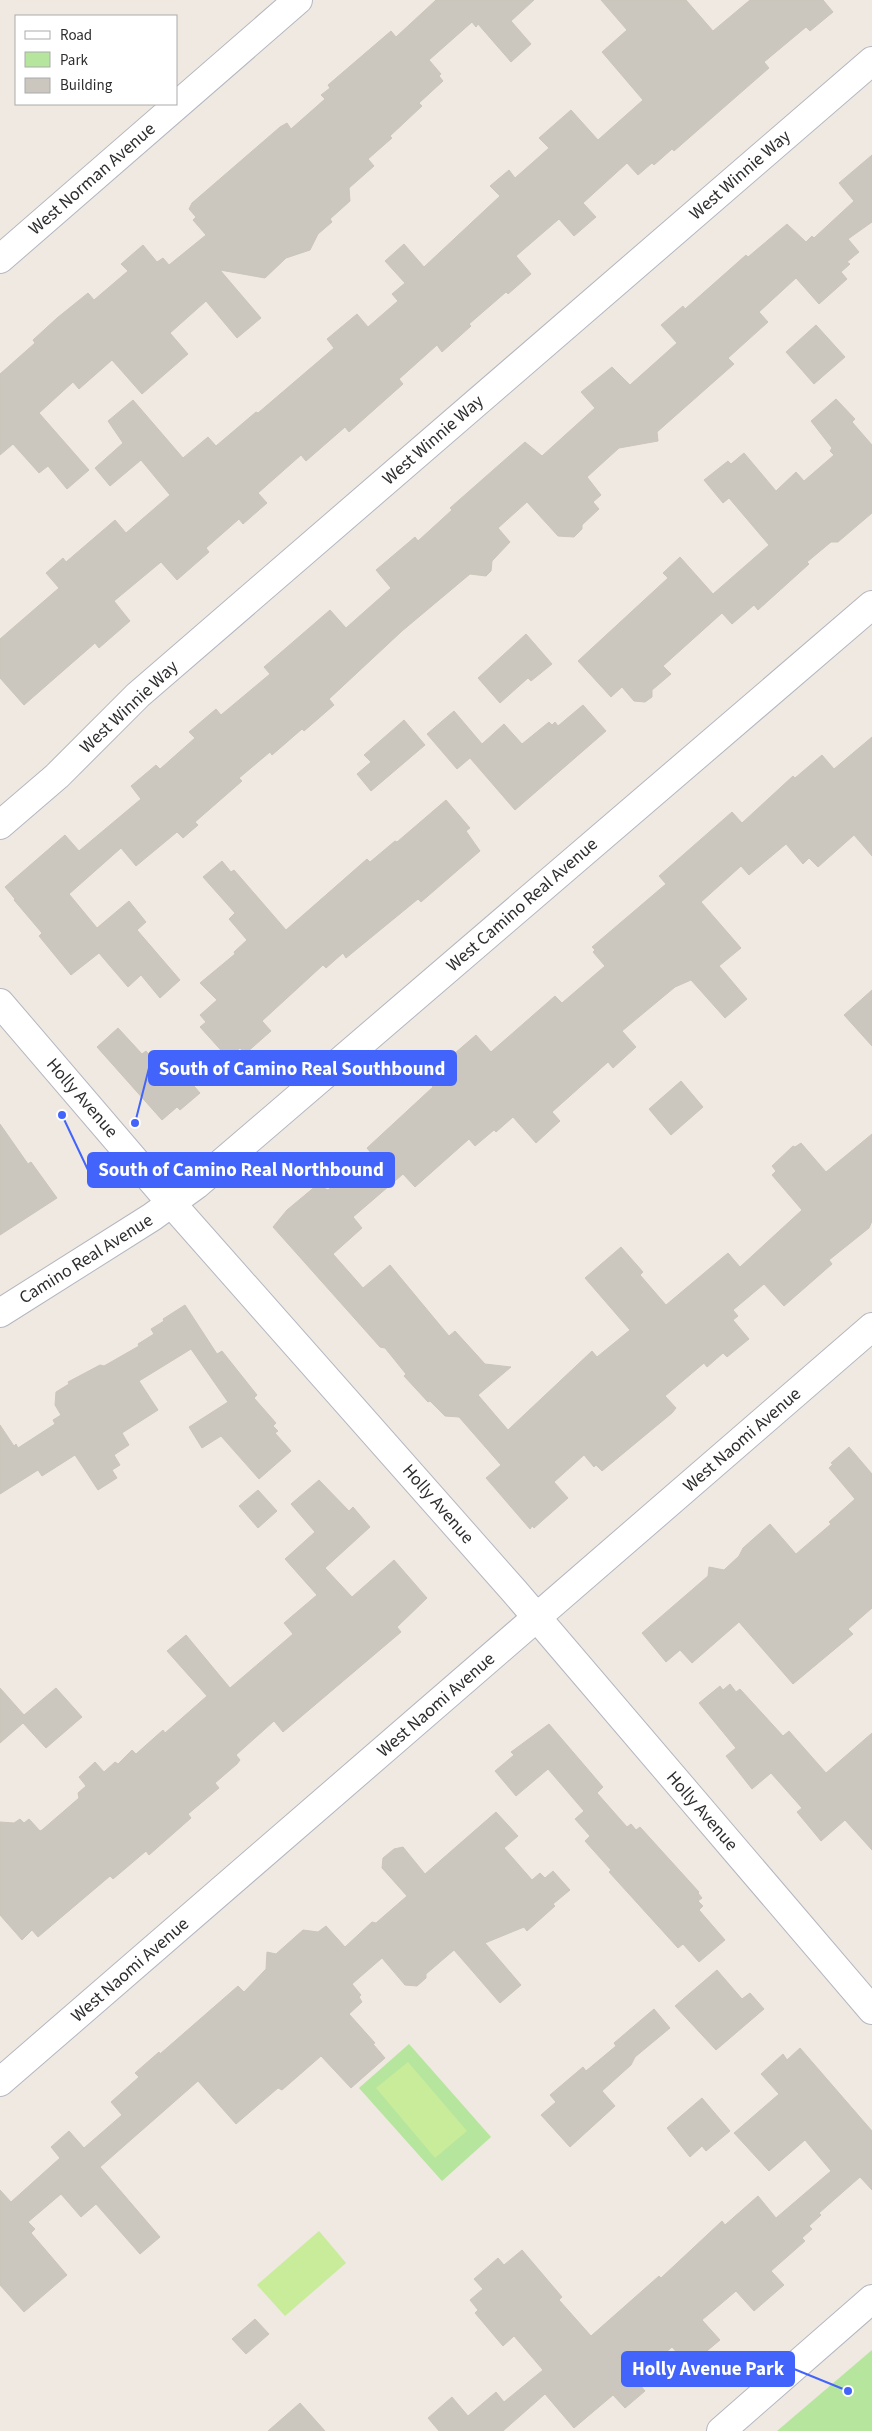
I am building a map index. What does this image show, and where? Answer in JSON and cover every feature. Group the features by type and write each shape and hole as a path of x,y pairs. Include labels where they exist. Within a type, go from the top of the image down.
{"street":[{"name":"West Norman Avenue","path":"178,104 298,0"},
{"name":"West Winnie Way","path":"0,825 57,776 138,696 872,61"},
{"name":"West Norman Avenue","path":"0,259 177,105"},
{"name":"West Camino Real Avenue","path":"172,1204 872,604"},
{"name":"Holly Avenue","path":"0,1003 172,1204 214,1249 537,1618 872,2010"},
{"name":"Camino Real Avenue","path":"0,1313 172,1204"},
{"name":"West Naomi Avenue","path":"0,2082 872,1327"},
{"path":"721,2431 872,2300"}],"green space":[{"path":"409,2044 491,2137 442,2181 359,2088"},
{"path":"408,2062 467,2131 435,2158 376,2088"},
{"path":"319,2231 346,2263 285,2316 257,2285"},
{"path":"872,2350 872,2431 777,2431"}],"building":[{"path":"436,0 534,0 511,21 531,44 511,62 478,24 476,27 472,22 429,60 441,74 439,76 443,81 419,103 422,106 390,136 392,138 368,159 374,166 349,188 350,201 330,219 332,222 318,234 310,250 286,258 265,278 220,270 261,318 237,338 206,301 170,333 188,354 142,394 112,360 79,389 73,382 39,413 89,470 67,489 48,466 39,473 13,444 0,455 0,374 35,343 33,340 88,293 94,300 128,271 121,264 143,245 157,262 163,258 169,265 206,235 193,220 196,217 189,209 192,203 280,127 287,123 291,129 325,99 321,95 330,88 328,85 391,31 396,37"},
{"path":"601,0 686,0 713,31 750,0 823,0 833,12 810,31 806,27 764,62 769,68 674,151 672,149 654,165 652,163 638,175 627,163 583,203 596,217 574,236 559,219 516,256 531,274 508,294 506,292 469,324 471,326 442,352 437,345 399,379 403,384 349,432 345,427 306,461 301,455 258,493 267,503 243,524 239,519 206,548 209,552 177,580 161,562 114,601 130,621 99,648 95,643 24,705 0,678 0,639 59,588 46,573 63,558 66,562 115,520 126,533 170,495 141,460 110,486 95,468 123,443 108,421 133,400 183,458 208,437 216,446 334,348 327,339 357,314 368,327 398,301 392,294 405,283 385,261 404,244 424,267 500,196 490,186 509,170 515,178 549,148 539,138 571,110 598,140 643,100 602,52 627,30"},
{"path":"872,155 872,222 848,239 859,252 847,262 850,264 841,272 847,279 819,304 796,278 759,312 768,322 728,358 734,364 657,432 658,441 619,448 587,477 601,495 593,502 599,509 582,525 582,529 574,537 558,536 527,502 498,528 510,542 492,561 491,571 486,576 470,574 402,631 329,699 334,705 304,731 302,729 272,755 270,752 239,778 242,781 195,822 198,825 183,838 177,832 136,866 121,848 69,894 97,928 129,901 146,922 137,930 180,980 160,998 141,975 128,987 99,953 71,975 39,936 42,933 5,887 65,835 79,851 141,799 131,786 156,765 160,769 195,738 189,732 216,709 221,715 270,674 264,667 330,610 346,628 391,588 376,570 415,537 418,541 452,510 450,508 525,442 542,456 595,408 581,392 612,367 630,385 677,343 661,325 683,306 685,309 746,255 748,257 787,224 806,242 812,236 814,238 854,201 839,183"},
{"path":"816,325 845,357 814,384 786,352"},
{"path":"836,399 855,419 852,422 872,445 872,513 838,542 831,542 807,562 809,564 758,610 754,605 732,624 722,613 663,666 671,674 652,690 652,697 645,702 634,701 622,687 611,697 578,661 668,578 663,573 680,557 713,594 769,545 729,498 723,503 704,480 728,461 731,464 744,453 776,491 796,472 804,481 834,455 830,451 832,448 811,421"},
{"path":"526,634 552,664 531,681 528,678 500,703 478,678"},
{"path":"583,705 606,731 515,810 470,758 457,769 427,734 454,711 482,744 504,724 522,744 549,722 552,725 555,722 558,726"},
{"path":"404,720 425,745 371,791 357,774 371,762 364,755"},
{"path":"872,737 872,856 854,835 818,867 809,858 803,864 786,844 749,875 741,866 701,902 741,948 719,966 747,999 725,1018 691,980 675,987 622,1031 636,1047 613,1068 608,1062 552,1112 560,1121 536,1143 513,1117 496,1132 494,1130 475,1146 469,1139 415,1187 403,1174 353,1217 362,1228 333,1254 363,1288 390,1265 449,1336 455,1331 485,1364 511,1367 478,1395 508,1430 592,1351 597,1357 630,1330 585,1278 621,1247 643,1272 640,1275 666,1305 728,1253 740,1267 802,1210 772,1175 776,1171 772,1166 793,1146 795,1147 801,1143 826,1172 872,1134 872,1221 869,1228 829,1260 832,1264 784,1306 764,1284 733,1310 738,1316 733,1320 749,1339 727,1357 723,1353 707,1367 704,1363 665,1396 676,1408 672,1413 602,1471 596,1465 594,1467 584,1455 554,1482 568,1498 534,1528 532,1526 530,1529 486,1478 501,1465 459,1417 445,1416 430,1401 428,1402 404,1376 406,1374 385,1348 380,1347 273,1227 287,1210 317,1185 328,1190 371,1153 367,1148 433,1087 426,1078 476,1035 491,1052 555,996 562,1003 605,966 593,952 595,950 592,947 666,884 659,876 732,812 742,823 793,776 795,778 822,755 834,769"},
{"path":"446,800 470,828 466,831 480,851 421,902 418,899 346,958 343,953 326,968 323,965 262,1021 271,1031 245,1054 240,1048 228,1058 200,1027 206,1022 200,1015 217,1000 200,983 235,954 234,952 247,940 229,919 235,913 203,877 222,861 231,872 234,870 286,930 367,859 370,862 395,841 397,842"},
{"path":"872,990 872,1046 844,1015"},
{"path":"118,1028 142,1054 146,1051 155,1061 165,1053 200,1093 180,1110 177,1107 162,1120 97,1047"},
{"path":"681,1081 703,1107 671,1135 649,1109"},
{"path":"0,1124 28,1164 31,1162 57,1198 0,1235"},
{"path":"185,1305 217,1354 222,1351 257,1395 254,1398 276,1423 273,1426 278,1431 275,1433 291,1451 259,1479 221,1436 202,1448 189,1427 228,1402 191,1349 139,1381 158,1410 122,1433 129,1445 114,1455 120,1465 112,1470 117,1478 98,1490 75,1455 42,1476 38,1470 0,1494 0,1425 14,1446 16,1444 18,1448 55,1424 53,1420 61,1415 55,1405 56,1392 69,1384 68,1382 100,1365 104,1366 139,1346 138,1344 154,1334 151,1329"},
{"path":"849,1447 872,1474 872,1608 848,1629 853,1634 793,1684 739,1622 692,1663 680,1650 666,1662 642,1633 708,1576 709,1567 724,1570 739,1556 743,1548 770,1524 796,1554 831,1524 829,1522 855,1499 829,1468 833,1464 831,1463"},
{"path":"319,1480 349,1511 353,1507 370,1527 325,1568 352,1597 394,1560 427,1598 397,1627 401,1632 283,1732 274,1721 236,1755 240,1760 237,1764 215,1783 219,1788 188,1814 191,1818 149,1855 146,1851 113,1879 110,1876 38,1937 32,1930 22,1940 0,1915 0,1822 14,1823 20,1819 24,1823 29,1819 40,1831 42,1830 79,1798 78,1793 86,1786 79,1777 95,1762 104,1772 115,1762 118,1764 132,1750 136,1754 163,1730 165,1733 207,1696 167,1651 186,1635 230,1688 293,1634 284,1623 317,1595 285,1559 315,1532 291,1504"},
{"path":"258,1490 277,1511 258,1528 239,1506"},
{"path":"730,1684 736,1692 740,1689 783,1736 789,1731 826,1773 872,1733 872,1850 845,1820 821,1841 797,1812 802,1808 771,1773 752,1789 726,1756 736,1748 699,1703 720,1686 723,1690"},
{"path":"0,1688 24,1715 56,1688 82,1717 46,1748 23,1723 0,1743"},
{"path":"549,1724 603,1787 597,1793 627,1827 631,1824 636,1830 640,1827 699,1892 702,1898 698,1901 703,1906 699,1910 725,1940 699,1962 683,1944 678,1948 609,1872 611,1870 585,1841 590,1836 575,1819 584,1811 548,1769 516,1796 495,1771 514,1755 511,1752"},
{"path":"496,1812 518,1836 504,1848 532,1880 540,1873 545,1878 553,1871 570,1890 553,1904 555,1906 527,1931 524,1927 485,1943 521,1985 500,2003 454,1950 426,1974 426,1978 417,1986 405,1985 382,1958 352,1984 361,1995 359,1997 362,2002 349,2014 375,2043 373,2044 385,2058 351,2088 321,2056 282,2090 278,2088 236,2124 198,2081 100,2167 160,2237 140,2254 96,2204 81,2217 61,2194 28,2222 35,2229 31,2233 67,2275 24,2312 0,2285 0,2190 11,2202 60,2158 51,2147 69,2131 84,2148 122,2115 111,2102 139,2077 135,2073 159,2052 160,2054 238,1986 244,1992 266,1969 267,1952 276,1954 303,1930 318,1932 326,1926 345,1947 372,1922 376,1923 407,1896 382,1868 383,1858 394,1849 403,1847 425,1874"},
{"path":"717,1970 742,1999 750,1993 764,2009 716,2050 675,2006"},
{"path":"654,2009 670,2028 635,2057 631,2065 602,2091 615,2106 570,2147 541,2115 556,2102 550,2095 583,2067 586,2071 616,2046 614,2043"},
{"path":"800,2048 872,2131 872,2190 860,2177 819,2213 821,2215 809,2226 812,2229 802,2238 805,2241 771,2271 784,2285 754,2311 736,2291 702,2320 720,2340 689,2366 672,2347 635,2379 645,2391 625,2408 613,2395 574,2428 545,2394 503,2431 439,2431 428,2418 452,2397 468,2416 496,2392 504,2402 543,2370 514,2336 503,2346 475,2313 478,2310 470,2300 483,2289 474,2279 498,2258 504,2265 522,2250 562,2297 559,2300 591,2336 659,2276 661,2278 722,2221 725,2225 758,2196 776,2218 831,2171 805,2140 769,2171 734,2133 779,2094 761,2074 783,2054 787,2060"},
{"path":"702,2098 730,2131 706,2151 702,2146 690,2157 667,2128"},
{"path":"255,2319 269,2334 246,2354 232,2339"},
{"path":"300,2403 325,2431 268,2431"}],"place":[{"name":"South of Camino Real Northbound","path":"62,1115"},
{"name":"South of Camino Real Southbound","path":"135,1123"},
{"name":"Holly Avenue Park","path":"848,2391"}]}
